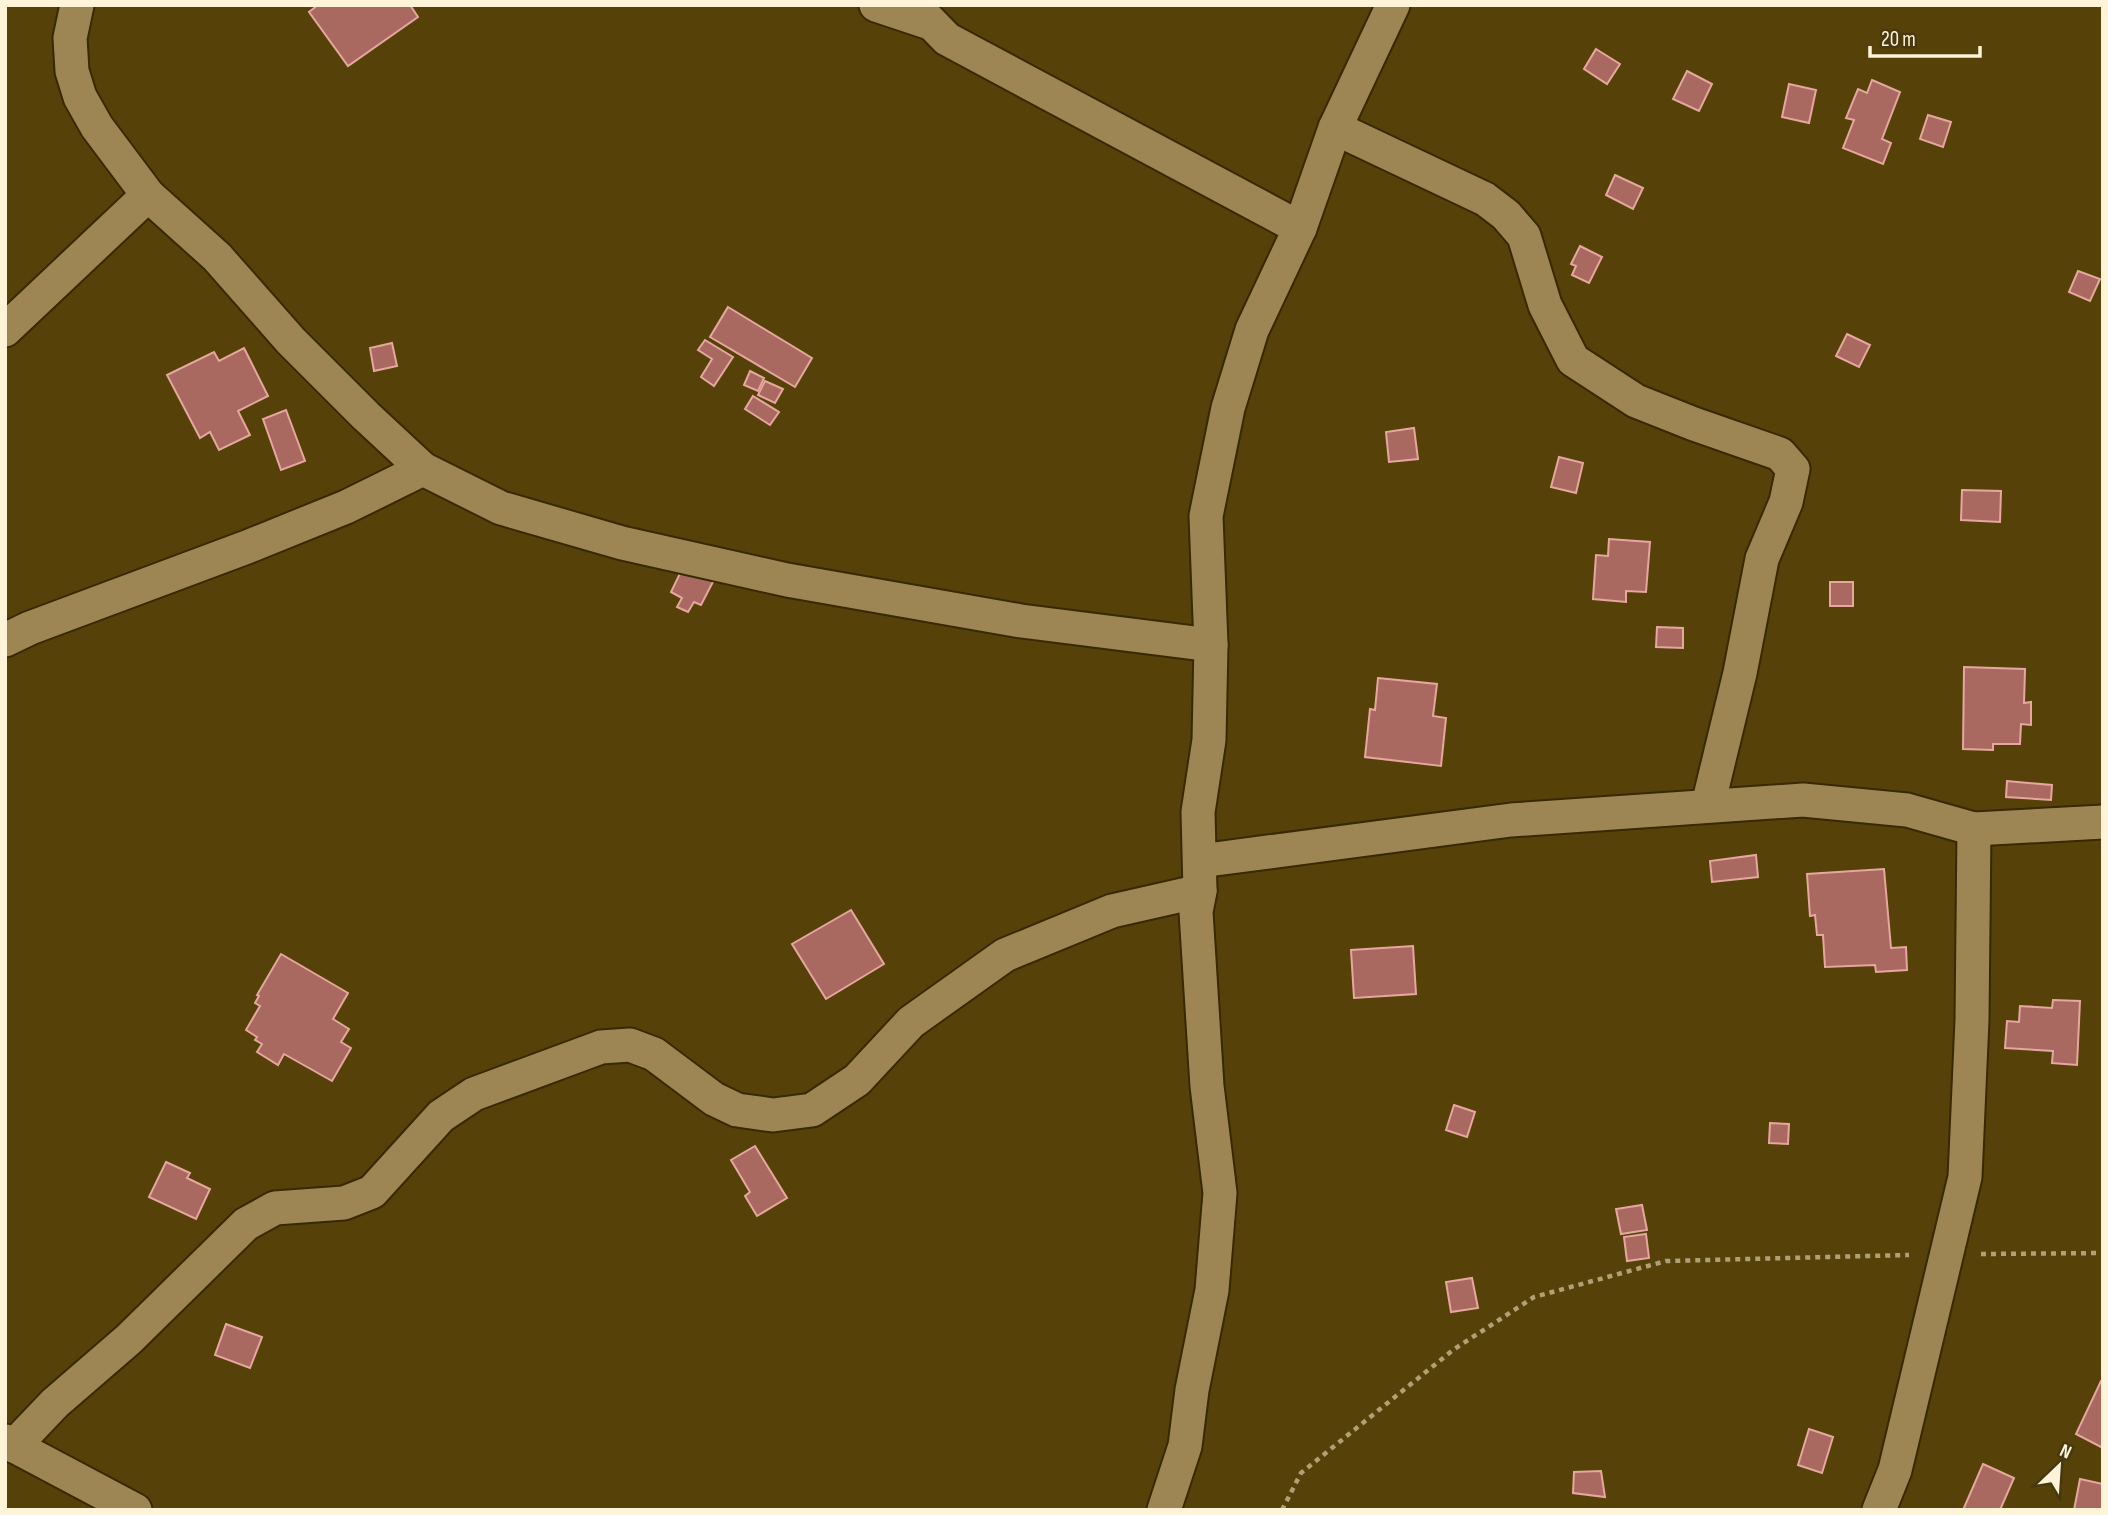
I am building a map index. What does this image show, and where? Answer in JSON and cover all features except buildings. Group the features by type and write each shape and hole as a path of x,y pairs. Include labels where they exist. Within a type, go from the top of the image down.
{"street":[{"path":"77,5 70,38 72,71 80,97 97,127 148,195 217,257 291,341 424,469 501,508 622,543 787,580 1021,621 1211,645"},
{"path":"876,5 922,14 947,38 999,68 1300,228"},
{"path":"1164,1510 1185,1446 1192,1390 1212,1290 1220,1193 1207,1086 1196,912 1200,876 1198,812 1209,740 1211,645 1206,516 1228,408 1252,330 1300,228 1335,128 1393,5"},
{"path":"1335,128 1485,199 1506,215 1524,236 1545,305 1573,360 1582,368 1636,401 1780,454 1793,469 1786,502 1762,559 1740,673 1708,805"},
{"path":"5,330 148,195"},
{"path":"5,640 346,507 424,469"},
{"path":"135,1510 10,1443 129,1339 246,1224 275,1208 344,1203 372,1192 441,1116 474,1094 601,1047 630,1045 654,1054 714,1100 737,1110 773,1115 812,1110 857,1080 911,1022 1005,955 1200,876 1511,820 1708,805 1803,800 1907,810 1974,829 2103,822"},
{"path":"1879,1510 1895,1470 1965,1177 1972,1020 1974,829"}],"path":[{"path":"1282,1510 1301,1473 1453,1350 1534,1297 1666,1262 1948,1254 2103,1253"}]}
